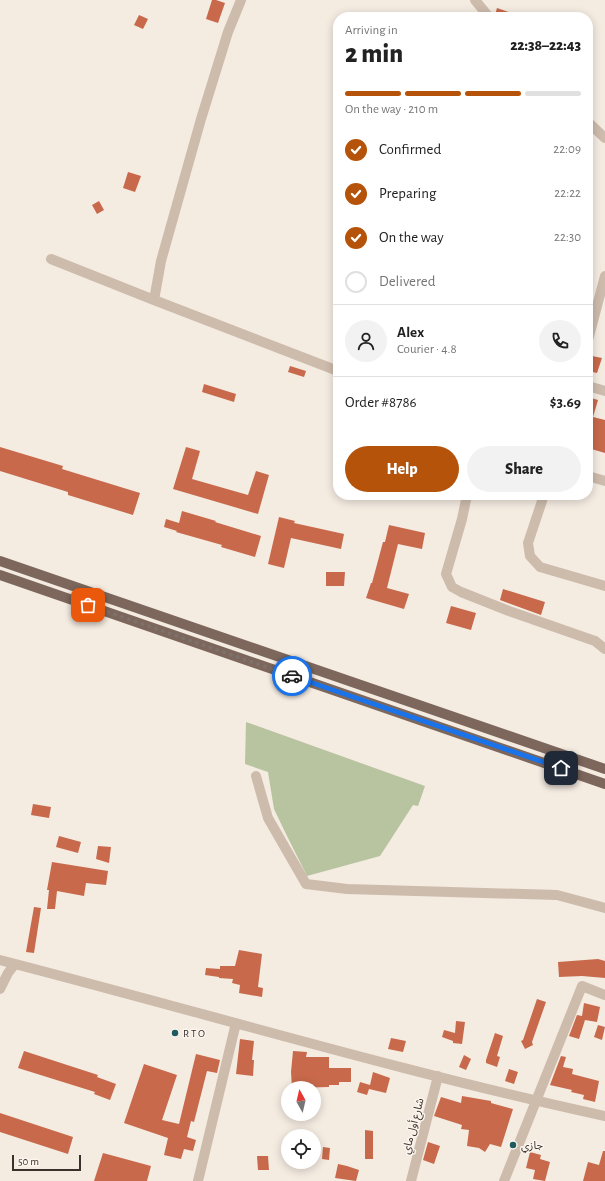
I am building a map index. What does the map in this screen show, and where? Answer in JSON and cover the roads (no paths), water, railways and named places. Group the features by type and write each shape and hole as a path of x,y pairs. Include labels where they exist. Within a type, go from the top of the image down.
{"main road":[{"path":"0,561 605,769"},
{"path":"0,575 605,784"}],"street":[{"path":"154,300 161,261 201,119 228,32 241,0"},
{"path":"475,0 485,12"},
{"path":"593,127 605,138"},
{"path":"51,259 333,369"},
{"path":"593,321 605,276"},
{"path":"593,387 605,391"},
{"path":"593,477 605,481"},
{"path":"466,500 446,574 452,587 509,611 595,641 605,649"},
{"path":"542,500 528,543 530,556 540,567 605,586"},
{"path":"256,776 268,818 306,884 348,889 557,895 605,908"},
{"path":"0,960 438,1076 537,1101 605,1116"},
{"path":"0,988 15,964"},
{"path":"0,969 2,978 0,988"},
{"path":"504,1181 582,986 605,995"},
{"path":"198,1181 236,1023"},
{"name":"شارع أول ماي","path":"411,1181 438,1076"}],"place":[{"name":"R T O","path":"175,1033"},
{"name":"جازي","path":"513,1145"}]}
